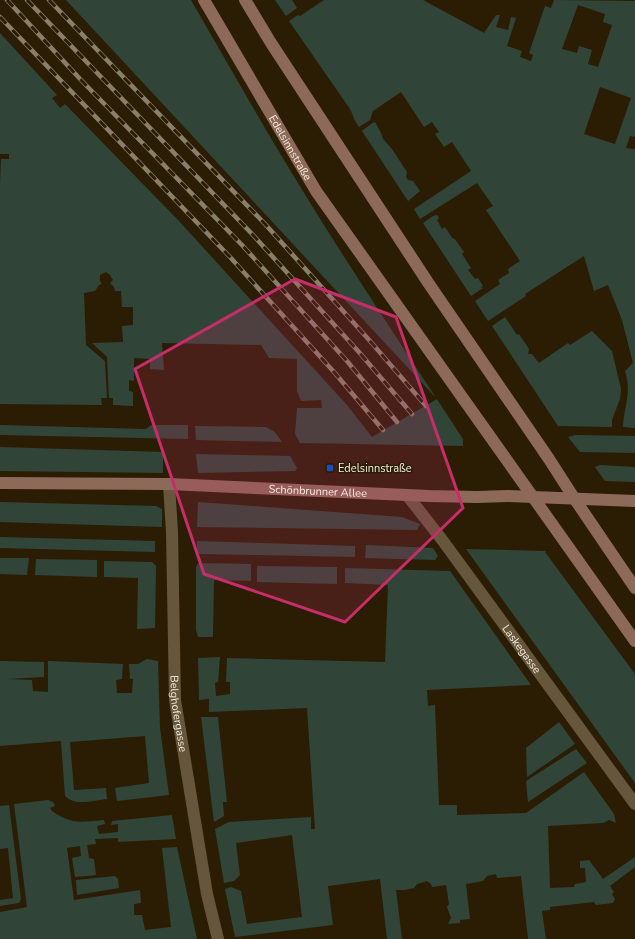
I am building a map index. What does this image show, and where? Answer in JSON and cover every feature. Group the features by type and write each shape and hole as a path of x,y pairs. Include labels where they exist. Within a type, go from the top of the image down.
{"main road":[{"name":"Edelsinnstraße","path":"204,0 316,191 635,641"},
{"path":"245,0 429,284 635,588"},
{"name":"Schönbrunner Allee","path":"0,483 169,484 429,496 508,496 635,501"}],"street":[{"name":"Belghofergasse","path":"169,484 172,532 175,700 208,894 218,939"},
{"name":"Laskegasse","path":"407,495 443,541 635,804"}],"highlighted area":[{"path":"295,279 396,317 463,508 345,622 204,574 135,369"}],"green space":[{"path":"66,0 191,0 311,204 436,398"},
{"path":"275,0 292,0 297,8 286,16"},
{"path":"324,0 423,0 484,33 496,15 500,15 496,27 508,30 511,17 516,18 507,46 522,51 520,57 531,61 533,55 529,53 545,6 551,8 554,0 635,1 635,137 630,136 626,148 635,149 635,428 623,427 628,393 625,371 633,363 622,320 608,285 594,291 584,256 525,294 526,296 488,321 475,301 500,284 498,280 509,273 508,269 520,261 486,210 493,206 477,183 420,219 414,209 471,171 452,142 444,147 435,134 439,132 432,122 424,127 401,92 373,111 370,120 359,127 350,109 289,21 298,15 300,16","holes":["578,5 605,14 603,22 612,25 598,67 588,64 592,50 579,46 577,53 562,49","600,87 631,98 615,144 584,134"]},
{"path":"0,33 57,95 52,98 60,108 65,104 178,220 347,405 372,437 437,399 463,439 463,446 300,443 295,434 297,408 322,408 321,400 301,401 297,391 297,359 269,358 261,345 162,343 164,370 150,369 150,359 134,358 134,381 129,380 129,391 133,392 133,406 113,405 113,398 109,398 107,357 92,343 123,342 122,326 133,325 133,307 122,307 121,291 115,291 114,287 110,283 113,280 106,272 100,275 100,281 102,284 99,285 95,291 84,293 86,345 105,361 107,398 101,398 102,405 0,404 0,184 1,159 9,159 9,154 0,154"},
{"path":"375,122 383,139 392,149 407,172 406,177 408,180 413,181 420,191 408,201 362,131"},
{"path":"437,215 439,218 437,220 442,229 445,227 464,252 462,254 471,268 468,270 475,279 478,278 483,286 481,287 483,288 471,296 423,223"},
{"path":"505,317 529,349 528,354 532,354 539,363 568,343 570,345 592,331 612,351 621,389 620,399 612,420 612,427 558,426 492,326"},
{"path":"0,425 146,429 151,425 188,425 188,439 0,435"},
{"path":"195,426 266,427 275,432 282,442 196,440"},
{"path":"575,435 635,436 635,453 580,452 568,437"},
{"path":"0,447 163,452 163,473 0,471"},
{"path":"196,454 290,456 297,468 295,471 198,473"},
{"path":"600,465 635,467 635,482 605,481 595,467"},
{"path":"0,502 156,506 162,509 162,527 0,522"},
{"path":"198,502 402,517 420,524 417,530 197,527"},
{"path":"0,537 155,541 155,552 0,548"},
{"path":"197,541 355,546 355,557 197,554"},
{"path":"366,545 433,548 438,556 435,560 365,558"},
{"path":"466,549 546,551 545,552 635,674 635,783"},
{"path":"0,558 29,558 27,575 0,574"},
{"path":"36,559 97,560 97,577 35,575"},
{"path":"104,561 152,562 156,566 155,628 137,629 138,578 104,577"},
{"path":"198,563 251,564 251,581 214,580 213,637 198,637 196,630 196,567"},
{"path":"257,566 337,567 337,584 257,582"},
{"path":"345,568 450,571 531,685 427,690 428,706 435,705 439,805 457,805 457,815 526,813 584,772 614,814 616,823 609,820 603,823 548,826 550,888 574,887 575,884 586,882 585,868 580,868 580,861 589,860 603,879 635,857 635,867 610,886 614,892 612,894 615,899 613,903 596,905 594,902 550,907 550,910 542,911 546,939 528,939 521,876 497,878 496,874 487,876 483,881 466,884 470,919 460,920 460,923 448,924 451,918 447,907 449,904 446,885 432,887 427,881 417,884 414,888 396,890 402,939 387,939 380,879 328,886 333,925 235,937 225,889 231,887 241,891 247,924 302,917 292,835 236,843 240,875 234,881 224,883 215,829 229,822 311,817 311,829 315,829 307,708 209,712 209,699 199,700 198,658 220,657 218,682 215,683 216,696 230,694 230,682 226,682 227,658 385,662 388,585 345,583"},
{"path":"147,659 158,661 160,728 169,795 117,801 115,788 149,783 145,736 70,742 74,790 106,788 107,799 85,802 74,801 65,796 61,741 0,746 0,661 44,662 44,677 7,679 32,680 33,691 48,692 48,661 123,664 122,679 116,680 117,693 132,693 133,679 130,679 129,664 138,664"},
{"path":"201,717 218,717 227,802 223,802 224,816 214,822"},
{"path":"559,722 575,744 527,777 526,748"},
{"path":"576,749 587,763 528,802 526,781"},
{"path":"48,800 53,802 55,806 50,808 52,811 65,819 77,822 104,820 105,824 97,826 99,834 118,832 118,824 111,825 112,821 172,815 176,839 118,842 118,838 95,839 96,844 87,845 89,858 94,859 96,875 75,877 72,858 81,856 80,846 67,848 74,900 140,890 141,903 134,904 134,915 142,915 145,930 171,927 162,848 177,847 197,939 0,939 0,912 27,907 14,804"},
{"path":"9,805 21,899 19,903 0,906 0,900 13,898 8,848 0,849 0,806"},
{"path":"115,876 118,879 119,888 77,895 76,880"}],"railway":[{"path":"7,0 81,80 242,245 347,361 397,422"},
{"path":"27,0 253,235 358,351 412,414"},
{"path":"49,0 265,224 426,406"},
{"path":"0,17 230,257 334,372 383,430"}],"place":[{"name":"Edelsinnstraße","path":"330,468"}]}
